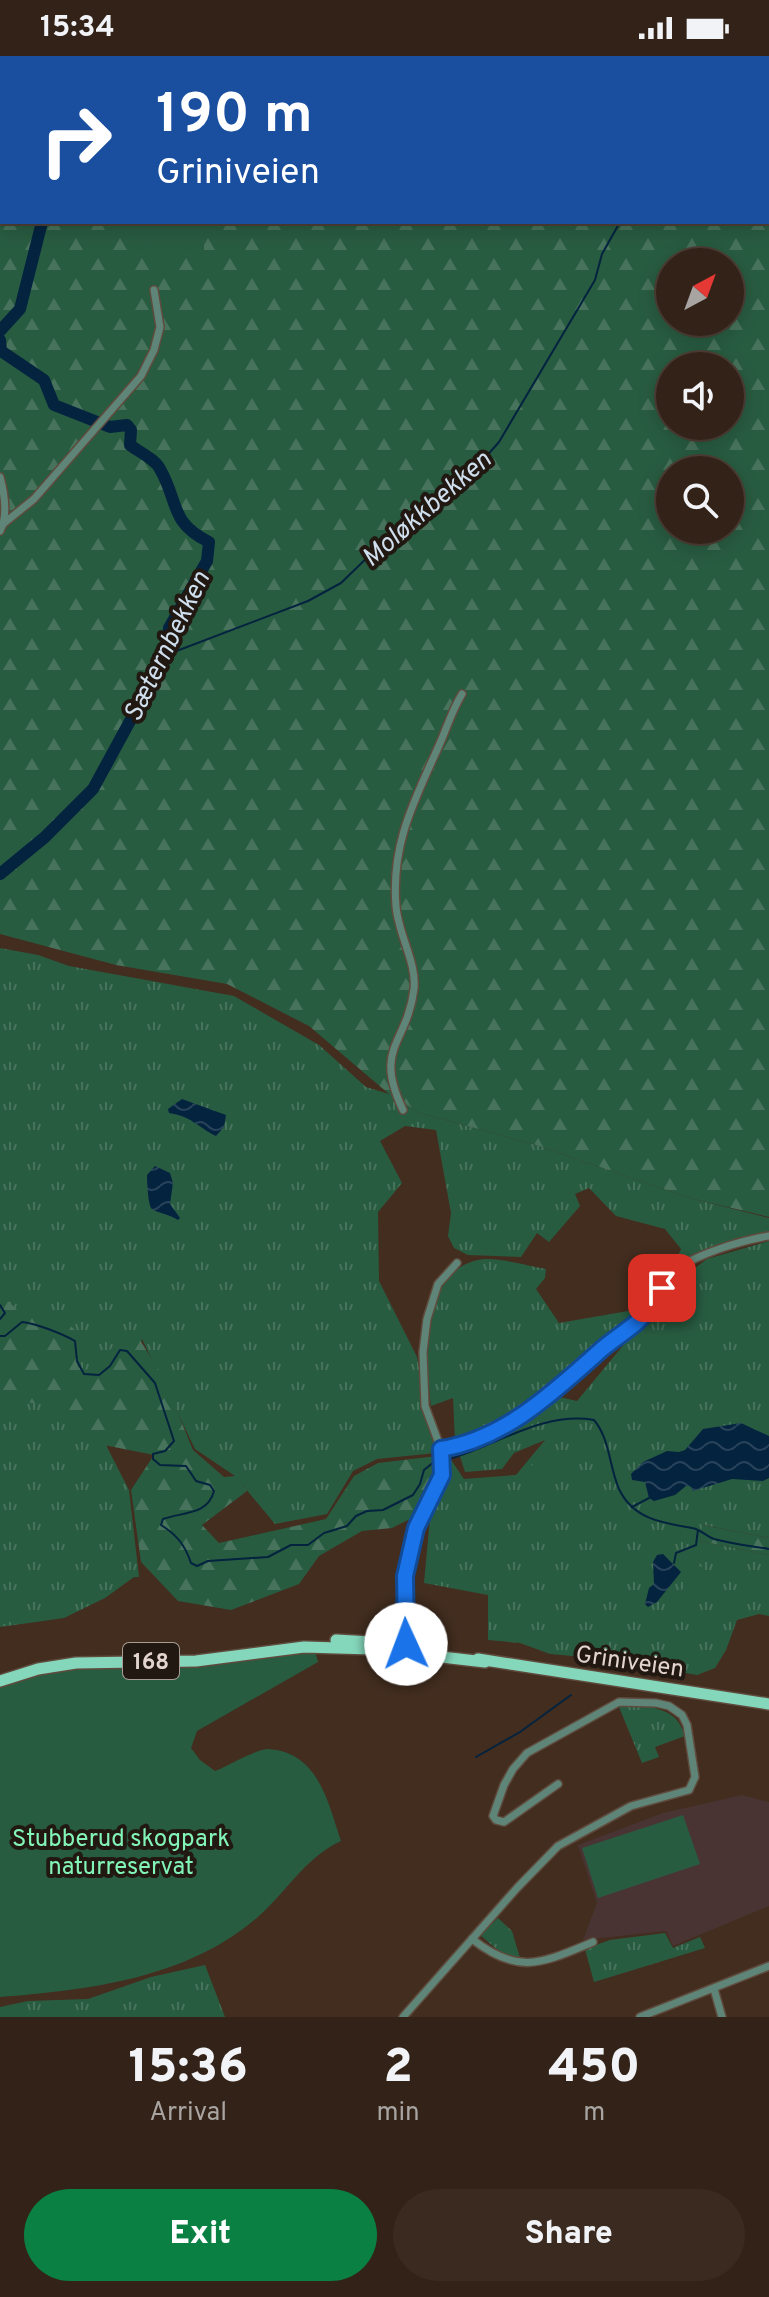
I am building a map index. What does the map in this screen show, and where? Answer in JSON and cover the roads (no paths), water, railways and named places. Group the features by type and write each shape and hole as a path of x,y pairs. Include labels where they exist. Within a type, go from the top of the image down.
{"main road":[{"name":"Griniveien","path":"0,1681 38,1669 76,1663 196,1661 304,1647 400,1646 485,1662 769,1704"}],"street":[{"path":"2,528 34,499 141,376 154,350 160,327 154,290"},
{"path":"0,477 2,528"},
{"path":"403,1110 389,1072 391,1056 415,986 413,968 399,932 396,860 401,834 450,715 462,694"},
{"path":"442,1456 516,1419 558,1390 643,1315 670,1274 745,1239 769,1236"},
{"path":"400,1646 407,1631 404,1616 405,1576 416,1528 442,1475 442,1456 425,1406 423,1352 427,1319 438,1284 457,1263"},
{"path":"403,2017 558,1846 631,1806 689,1790 695,1777 685,1721 669,1706 619,1702 527,1753 504,1785 493,1816 504,1822 558,1784"},
{"path":"472,1939 497,1957 523,1963 545,1960 593,1942"},
{"path":"640,2017 769,1966"},
{"path":"714,1989 722,2017"}],"water":[{"path":"182,1099 226,1115 224,1127 216,1136 188,1119 169,1113 168,1109"},
{"path":"155,1166 170,1173 173,1183 170,1204 180,1218 178,1220 151,1207 147,1175"},
{"path":"741,1423 769,1436 769,1478 763,1481 732,1479 693,1491 686,1486 675,1495 654,1501 649,1498 645,1482 632,1480 631,1474 643,1462 667,1451 685,1450 703,1429"},
{"path":"663,1554 681,1572 657,1602 648,1607 645,1604 649,1588 654,1584 653,1562 657,1555"}],"waterway":[{"name":"Sæternbekken","path":"0,331 20,309 41,224"},
{"name":"Moløkkbekken","path":"166,655 308,601 341,583 405,521 469,476 499,442 595,280 602,254 619,224"},
{"name":"Sæternbekken","path":"0,340 1,351 44,380 54,405 110,427 127,425 131,430 130,445 158,465 181,519 209,542 207,561 169,628 166,655 93,789 45,837 0,874"},
{"path":"0,1305 5,1313 0,1319"},
{"path":"0,1336 5,1336 22,1322 63,1335 75,1341 77,1361 84,1374 99,1375 110,1366 120,1350 127,1351 155,1383 174,1441 165,1451 153,1454 153,1459 160,1465 186,1466 196,1481 210,1485 214,1491 211,1499 200,1509 163,1519 161,1525 180,1541 191,1563 197,1566 208,1561 268,1557 291,1545 308,1545 324,1533 347,1526 356,1516 367,1511 383,1510 413,1495 424,1470 440,1460"},
{"path":"446,1460 537,1425 575,1419 594,1420 606,1444 619,1489 640,1513 695,1529 714,1539 769,1549"},
{"path":"632,1507 649,1498"},
{"path":"674,1563 676,1553 696,1545 698,1530"},
{"path":"476,1757 520,1732 571,1695"}],"park label":[{"name":"Stubberud skogpark naturreservat","path":"121,1852"}]}
